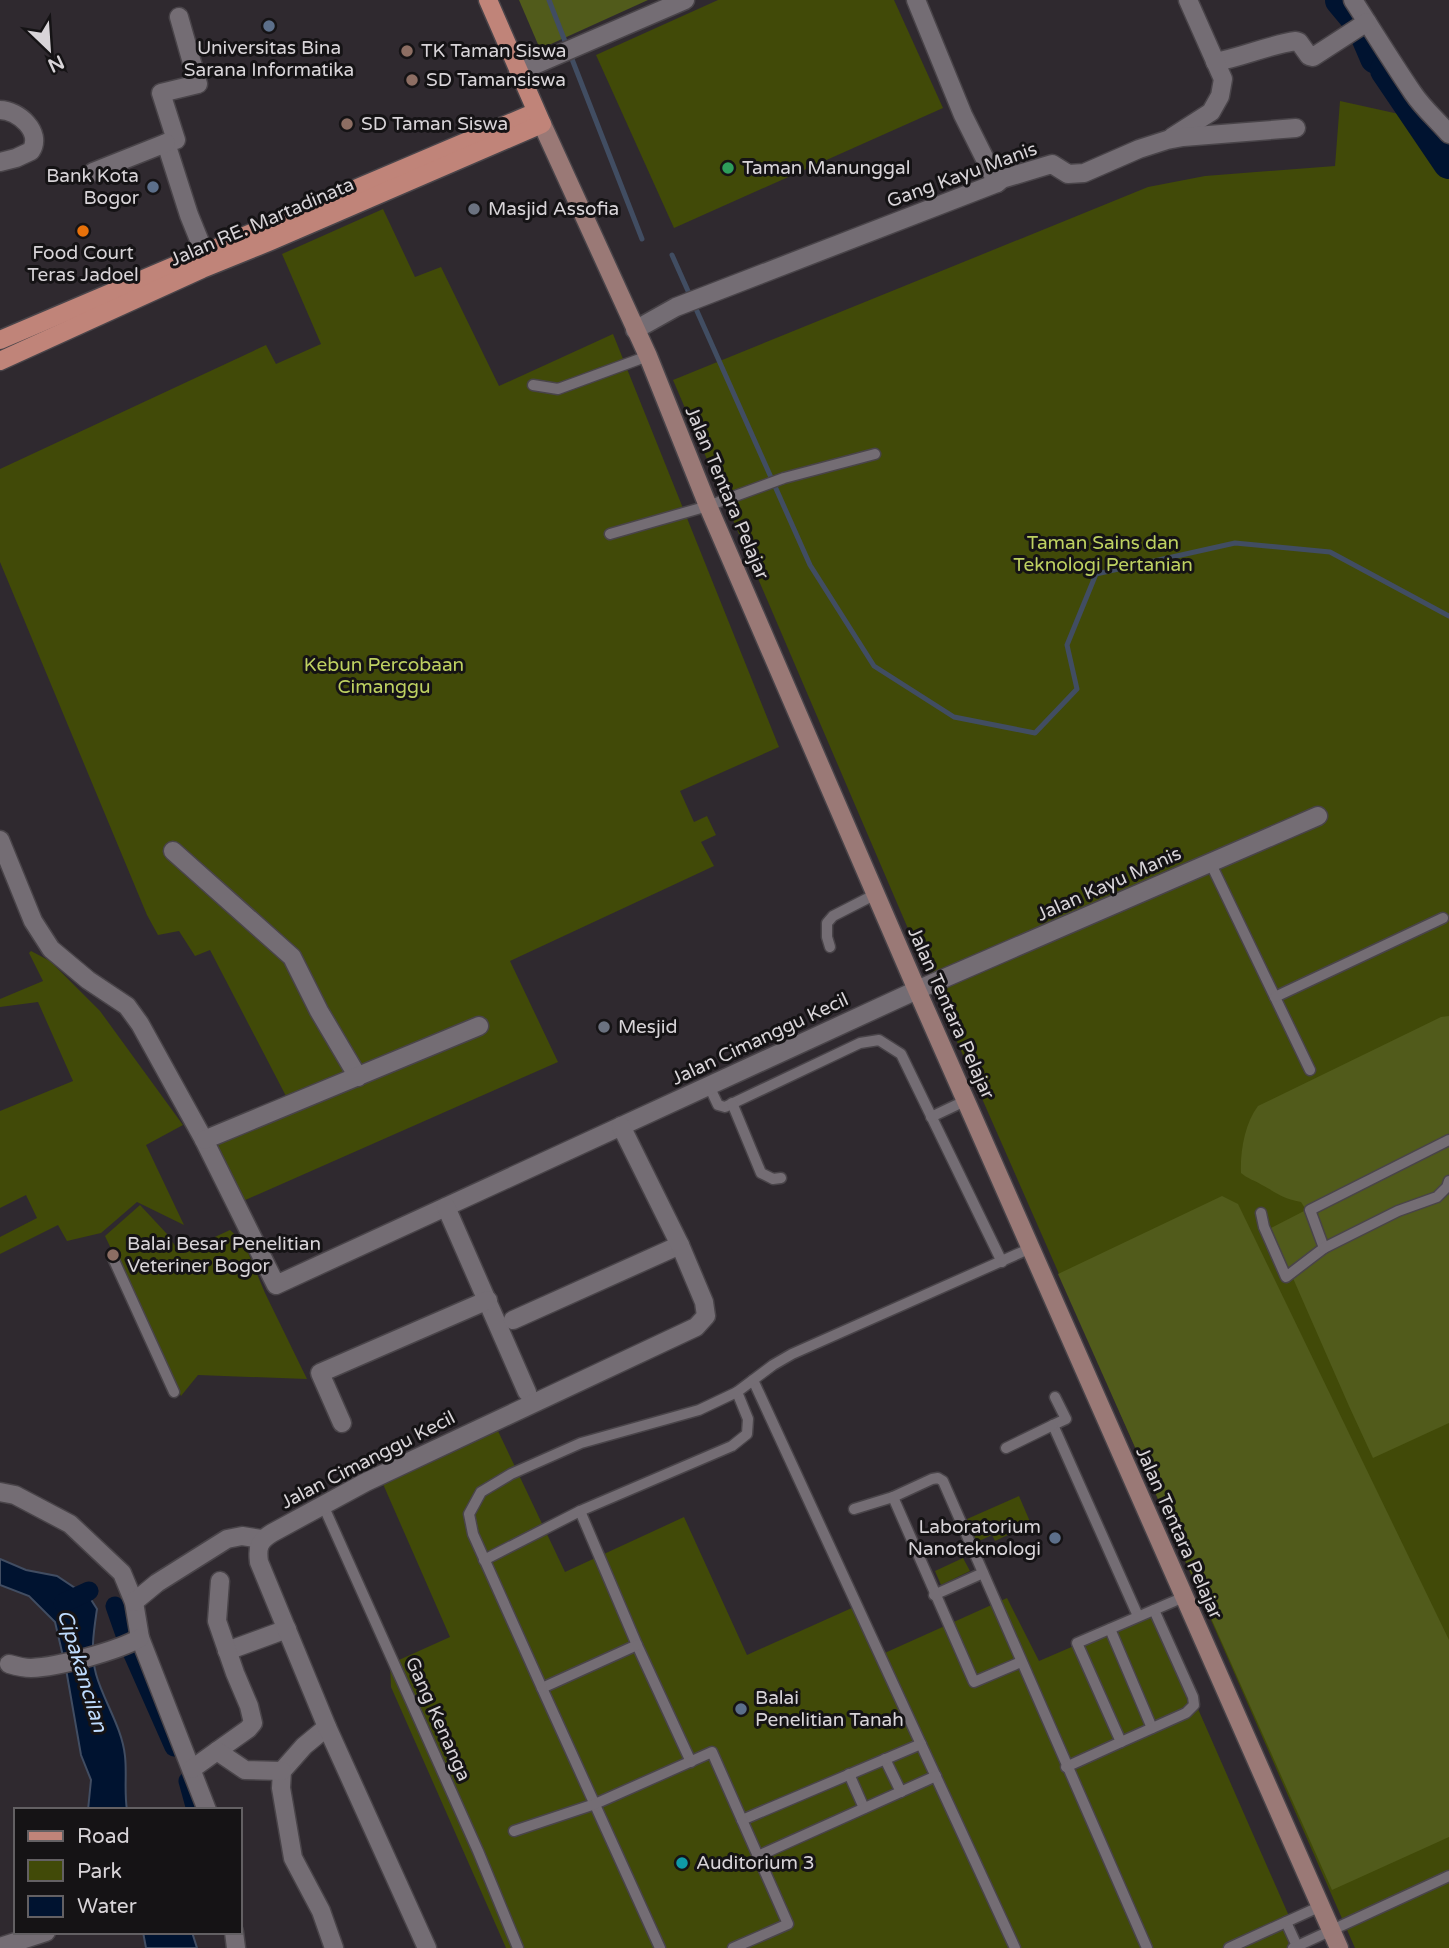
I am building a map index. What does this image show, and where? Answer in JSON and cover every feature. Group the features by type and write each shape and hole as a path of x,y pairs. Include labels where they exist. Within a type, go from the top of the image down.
{"main road":[{"path":"488,0 539,118"},
{"name":"Jalan RE. Martadinata","path":"0,361 380,186 539,118"},
{"name":"Jalan Tentara Pelajar","path":"539,118 648,356 708,506 917,990 1339,1948"},
{"name":"Jalan RE. Martadinata","path":"0,340 204,252 380,186"}],"street":[{"path":"518,72 685,0"},
{"path":"916,0 963,115 997,183"},
{"path":"1167,141 1211,111 1220,96 1223,79 1188,0"},
{"path":"1353,0 1414,95 1449,134"},
{"path":"93,172 176,140 161,93 198,84 179,17"},
{"path":"1215,62 1296,41 1309,57 1314,57 1367,22"},
{"path":"0,110 4,109 26,122 35,141 31,151 0,162"},
{"name":"Gang Kayu Manis","path":"635,330 676,307 1002,179 1052,164 1068,174 1084,173 1139,149 1183,137 1296,128"},
{"path":"166,143 204,252"},
{"name":"Jalan Kayu Manis","path":"917,990 1318,816"},
{"name":"Jalan Cimanggu Kecil","path":"0,840 33,921 51,949 127,1006 140,1024 204,1140 276,1285 917,990"},
{"path":"173,851 292,957 319,1011 358,1077"},
{"path":"204,1140 480,1026"},
{"name":"Jalan Cimanggu Kecil","path":"261,1539 366,1482 696,1327 706,1316 705,1302 680,1245 621,1126"},
{"path":"446,1207 527,1392"},
{"path":"513,1320 680,1245"},
{"path":"342,1423 320,1373 488,1300"},
{"path":"0,1492 15,1496 70,1524 122,1573 134,1602 135,1640 206,1808"},
{"path":"134,1602 157,1583 227,1539 242,1536 261,1539 258,1549 259,1562 327,1727 427,1948"},
{"path":"192,1769 253,1723 217,1621 219,1581"},
{"path":"227,1651 287,1629"},
{"path":"9,1664 30,1668 60,1663 135,1640"},
{"path":"327,1727 303,1746 282,1771 281,1788 293,1858 321,1911 334,1948"},
{"path":"217,1751 244,1770 282,1771"},
{"path":"0,1947 40,1934"}],"lane":[{"path":"533,385 558,389 648,356"},
{"path":"610,534 708,506 760,485 875,454"},
{"path":"1210,862 1310,1070"},
{"path":"830,947 827,923 833,916 876,894"},
{"path":"1275,997 1443,918"},
{"path":"709,1086 718,1104 725,1107 860,1043 879,1040 901,1054 1002,1262"},
{"path":"931,1117 967,1100"},
{"path":"732,1103 761,1173 773,1179 781,1178"},
{"path":"1324,1248 1310,1210 1449,1140"},
{"path":"1261,1213 1264,1227 1286,1277 1324,1248 1398,1211 1437,1197 1449,1181"},
{"path":"660,1948 484,1560 473,1534 469,1514 481,1492 511,1474 581,1443 699,1410 737,1392 792,1354 1031,1248"},
{"path":"112,1256 174,1392"},
{"path":"753,1380 1015,1948"},
{"path":"484,1560 580,1511 732,1446 747,1434 748,1419 737,1392"},
{"path":"1006,1448 1066,1419 1055,1397"},
{"path":"1053,1425 1138,1616"},
{"path":"853,1509 892,1497 932,1479 943,1481 1147,1948"},
{"path":"892,1497 974,1682 1021,1662"},
{"name":"Gang Kenanga","path":"323,1504 518,1948"},
{"path":"580,1511 691,1762"},
{"path":"934,1595 983,1573"},
{"path":"1121,1742 1077,1643 1184,1597"},
{"path":"1066,1767 1186,1713 1194,1705 1154,1610"},
{"path":"1110,1629 1152,1728"},
{"path":"542,1688 637,1645"},
{"path":"742,1820 921,1744"},
{"path":"514,1831 595,1804 712,1752 788,1924 733,1948"},
{"path":"885,1759 901,1792"},
{"path":"849,1774 864,1808"},
{"path":"758,1856 936,1776"},
{"path":"1286,1922 1295,1947 1449,1876"},
{"path":"1229,1948 1321,1906"}],"green space":[{"path":"519,0 648,0 540,49"},
{"name":"Taman Manunggal","path":"718,0 894,0 943,108 674,228 596,55"},
{"name":"Taman Sains dan Teknologi Pertanian","path":"1340,101 1408,116 1449,148 1449,1948 1355,1948 933,987 673,380 1148,187 1205,176 1335,166"},
{"name":"Kebun Percobaan Cimanggu","path":"383,209 415,277 441,267 499,386 613,334 779,747 680,791 694,822 707,816 716,835 701,842 714,866 510,961 558,1062 243,1201 213,1135 288,1100 210,950 195,956 179,931 158,935 147,915 0,562 0,469 266,345 276,364 321,344 282,254"},
{"path":"31,951 50,961 100,1011 183,1125 146,1145 184,1225 137,1202 101,1233 67,1241 58,1225 0,1254 0,1237 37,1218 26,1195 0,1208 0,1111 73,1081 38,1002 0,1007 0,999 43,981 29,953"},
{"path":"1449,1016 1449,1423 1373,1458 1271,1228 1306,1210 1301,1202 1280,1195 1241,1173 1241,1156 1247,1129 1258,1106 1441,1017"},
{"path":"1222,1196 1238,1204 1449,1640 1449,1837 1332,1890 1058,1274"},
{"path":"140,1205 167,1234 180,1253 230,1230 244,1243 307,1379 198,1375 181,1396 105,1236"},
{"path":"498,1431 565,1572 684,1517 747,1655 854,1607 878,1656 1007,1598 1039,1661 1155,1611 1303,1948 506,1948 391,1687 390,1664 450,1637 383,1484"},
{"path":"1019,1496 1031,1524 995,1541 992,1535 977,1542 967,1519"},
{"path":"963,1558 970,1571 941,1585 935,1571"}],"water":[{"name":"Cipakancilan","path":"0,1559 26,1570 57,1576 90,1598 97,1609 93,1641 94,1666 123,1745 127,1808 88,1808 91,1780 81,1755 55,1622 29,1596 0,1585"},
{"path":"143,1934 193,1934 197,1948 146,1948"}],"waterway":[{"path":"549,0 642,239"},
{"path":"1341,0 1356,18"},
{"path":"1364,30 1376,58"},
{"path":"1386,70 1449,163"},
{"path":"672,255 810,565 874,666 954,717 1035,733 1077,689 1067,645 1096,574 1235,543 1330,552 1449,616"},
{"name":"Cipakancilan","path":"63,1603 89,1591"},
{"path":"115,1606 128,1643 174,1747"},
{"path":"188,1781 195,1808"}],"place":[{"name":"Universitas Bina Sarana Informatika","path":"269,26"},
{"name":"TK Taman Siswa","path":"407,51"},
{"name":"SD Tamansiswa","path":"412,80"},
{"name":"SD Taman Siswa","path":"347,124"},
{"name":"Taman Manunggal","path":"728,168"},
{"name":"Bank Kota Bogor","path":"153,187"},
{"name":"Masjid Assofia","path":"474,209"},
{"name":"Food Court Teras Jadoel","path":"83,231"},
{"name":"Mesjid","path":"604,1027"},
{"name":"Balai Besar Penelitian Veteriner Bogor","path":"113,1255"},
{"name":"Laboratorium Nanoteknologi","path":"1055,1538"},
{"name":"Balai Penelitian Tanah","path":"741,1709"},
{"name":"Auditorium 3","path":"682,1863"}]}
